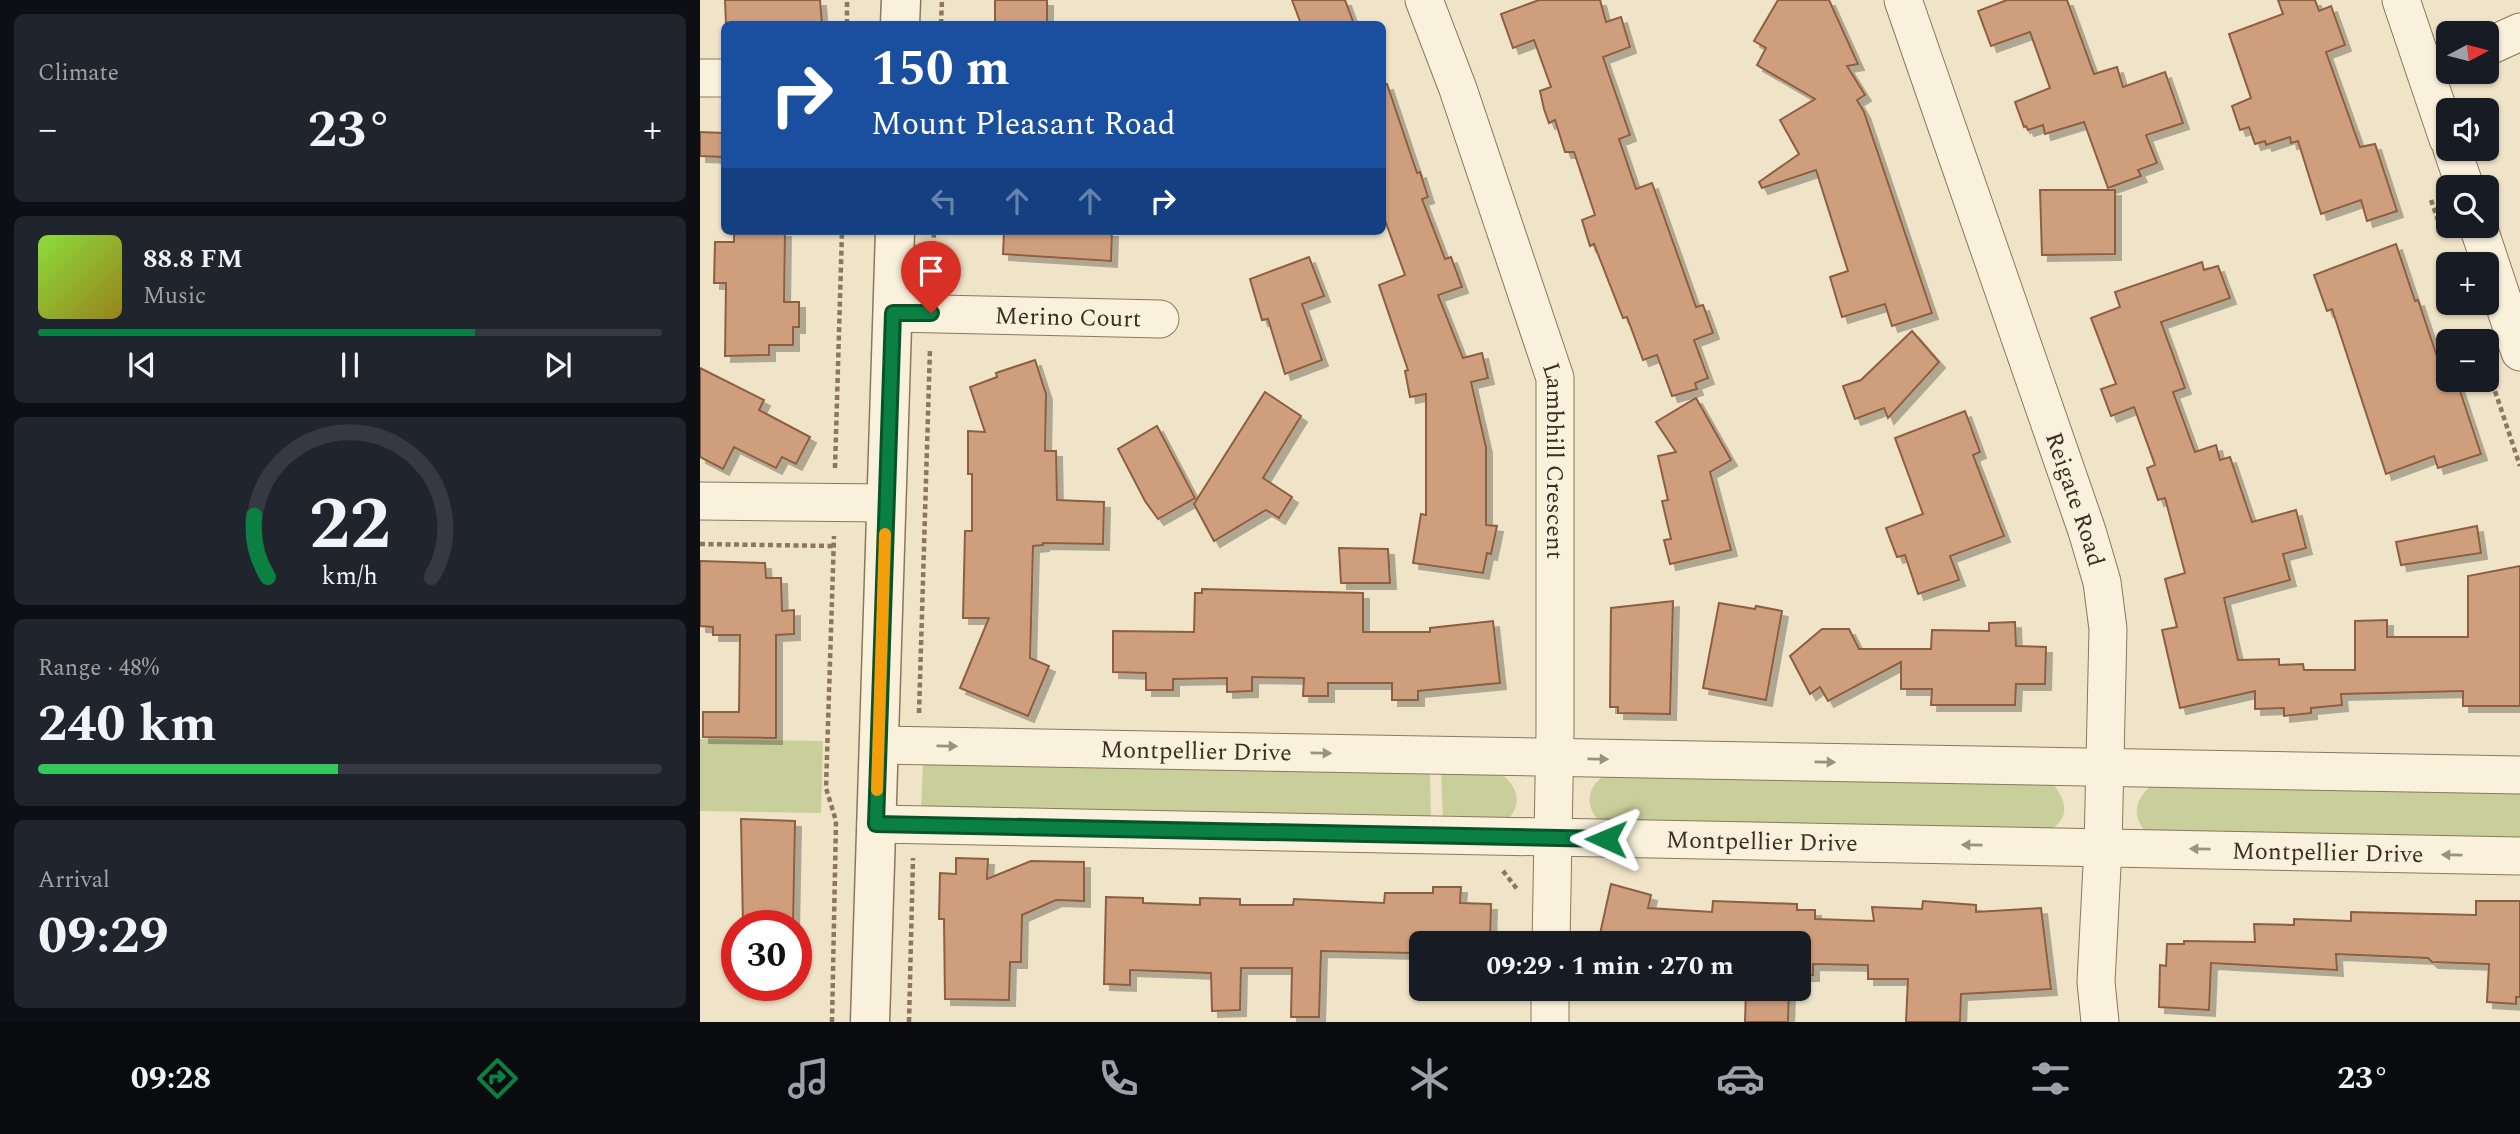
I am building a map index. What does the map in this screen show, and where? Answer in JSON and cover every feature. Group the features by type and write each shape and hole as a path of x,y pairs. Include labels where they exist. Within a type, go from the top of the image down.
{"street":[{"path":"900,21 901,0"},
{"name":"Lambhill Crescent","path":"1424,0 1458,89 1555,379 1551,931"},
{"name":"Reigate Road","path":"1903,0 2087,531 2102,582 2108,629 2103,847 2096,982 2100,1022"},
{"path":"2401,0 2436,65"},
{"path":"2499,42 2520,32"},
{"path":"700,78 721,78"},
{"path":"870,1022 895,235"},
{"path":"2481,238 2520,352"},
{"name":"Merino Court","path":"893,313 1160,319"},
{"path":"700,501 886,503"},
{"name":"Montpellier Drive","path":"879,745 2520,775"},
{"name":"Montpellier Drive","path":"876,824 2520,856"},
{"path":"1550,1001 1550,1022"}],"path":[{"path":"847,0 847,21"},
{"path":"941,21 942,0"},
{"path":"832,1022 836,821 826,788 842,235"},
{"path":"919,746 934,235"},
{"path":"2496,392 2520,466"},
{"path":"700,544 833,546"},
{"path":"909,1022 915,825"}],"green space":[{"path":"700,739 823,741 821,813 700,811"},
{"path":"923,763 1430,769 1431,823 921,811"},
{"path":"1441,771 1500,773 1511,783 1516,795 1517,801 1512,814 1507,820 1443,822"},
{"path":"1603,776 2054,785 2062,799 2064,812 2058,824 2044,833 1600,822 1592,810 1590,798 1593,787"},
{"path":"2153,784 2520,789 2520,842 2145,831 2138,818 2137,806 2143,794"}],"building":[{"path":"725,0 820,0 822,21 726,21"},
{"path":"995,0 1047,0 1047,21 995,21"},
{"path":"1292,0 1345,0 1353,21 1300,21"},
{"path":"1539,0 1600,0 1606,22 1621,17 1630,47 1603,57 1630,135 1619,139 1636,189 1652,183 1696,307 1703,305 1713,333 1694,340 1708,378 1695,383 1697,389 1672,396 1657,355 1643,360 1594,244 1590,246 1582,220 1595,215 1574,152 1565,152 1555,120 1549,123 1544,109 1540,91 1551,87 1534,40 1513,48 1501,14"},
{"path":"1778,0 1829,0 1858,64 1847,66 1865,95 1857,100 1864,112 1932,313 1892,326 1885,304 1842,317 1830,277 1848,271 1816,170 1762,188 1759,182 1799,154 1780,120 1815,99 1757,65 1766,48 1754,41"},
{"path":"2007,0 2067,0 2094,74 2117,67 2123,87 2165,72 2183,123 2146,135 2157,163 2138,170 2141,176 2108,188 2084,122 2045,134 2043,125 2028,130 2024,127 2015,102 2050,88 2030,32 1991,46 1978,11"},
{"path":"2278,0 2315,0 2319,11 2331,6 2345,45 2326,52 2360,147 2375,144 2397,211 2367,221 2361,200 2321,214 2298,141 2291,143 2290,137 2266,145 2265,141 2255,144 2249,127 2240,130 2232,106 2251,98 2229,34 2283,14"},
{"path":"1386,84 1428,197 1422,199 1445,259 1451,257 1462,287 1438,295 1463,358 1482,353 1488,378 1471,382 1486,447 1486,525 1497,526 1491,554 1487,553 1483,573 1413,563 1421,514 1426,515 1426,394 1410,397 1405,371 1408,370 1379,285 1405,275 1386,223"},
{"path":"700,132 721,133 721,157 700,156"},
{"path":"2040,190 2115,190 2115,254 2042,255"},
{"path":"734,235 785,235 784,302 799,302 799,327 793,327 793,345 769,345 769,355 725,356 726,283 714,283 715,242 734,242"},
{"path":"1004,235 1112,235 1111,261 1003,254"},
{"path":"2396,244 2436,353 2436,392 2460,392 2481,454 2438,468 2434,456 2386,474 2332,309 2327,311 2314,275"},
{"path":"1309,257 1324,296 1302,304 1322,360 1285,374 1268,319 1262,320 1250,279"},
{"path":"2202,262 2204,270 2218,266 2230,298 2161,322 2185,388 2173,392 2195,452 2216,445 2220,460 2230,457 2252,522 2296,510 2306,548 2283,554 2290,580 2224,598 2238,660 2279,659 2279,665 2303,664 2304,670 2355,670 2355,621 2387,620 2387,637 2468,637 2468,576 2520,566 2520,706 2463,706 2463,691 2341,694 2342,705 2311,708 2311,713 2284,716 2284,708 2255,709 2255,691 2180,708 2162,630 2177,627 2165,579 2185,573 2165,498 2158,500 2147,468 2155,465 2134,407 2111,416 2101,389 2116,384 2091,318 2120,307 2115,292"},
{"path":"1912,331 1939,362 1888,418 1884,408 1855,419 1843,386 1861,380"},
{"path":"1035,360 1046,394 1045,451 1056,451 1057,500 1104,502 1103,544 1043,543 1033,546 1030,658 1049,666 1028,716 960,688 989,618 963,618 965,531 972,531 972,474 968,474 968,431 985,432 970,387 997,377 996,373"},
{"path":"700,368 764,400 759,410 810,437 796,464 782,457 776,468 734,447 723,469 700,457"},
{"path":"1265,392 1301,416 1263,478 1292,497 1279,518 1266,510 1214,541 1194,504"},
{"path":"1696,398 1731,460 1710,472 1731,550 1670,564 1664,540 1671,539 1662,501 1668,500 1658,456 1676,452 1656,422"},
{"path":"1965,411 1980,452 1973,455 2004,536 1950,556 1959,580 1918,594 1905,555 1897,557 1886,528 1923,514 1895,438"},
{"path":"1157,426 1195,498 1158,519 1145,501 1118,449"},
{"path":"2477,526 2481,553 2401,565 2396,542"},
{"path":"1339,548 1388,549 1390,583 1341,583"},
{"path":"700,561 765,563 766,578 781,578 782,611 794,610 794,634 776,635 776,738 703,737 703,712 739,712 740,635 713,635 713,627 700,626"},
{"path":"1202,589 1363,593 1363,632 1430,632 1430,628 1493,621 1500,683 1418,691 1418,700 1392,700 1392,683 1328,683 1328,696 1303,696 1304,678 1252,677 1252,691 1227,692 1227,678 1173,679 1173,690 1146,690 1146,673 1113,672 1113,631 1194,632 1195,593 1202,593"},
{"path":"1673,601 1670,714 1618,713 1618,707 1610,707 1611,608"},
{"path":"1719,603 1782,611 1766,700 1703,688"},
{"path":"2015,622 2016,646 2046,647 2045,684 2016,684 2015,705 1931,705 1932,689 1901,689 1901,662 1828,701 1820,687 1810,694 1790,656 1822,629 1849,629 1859,649 1931,649 1932,630 1989,631 1989,623"},
{"path":"741,819 795,821 793,910 743,910"},
{"path":"956,858 988,859 987,879 1031,861 1084,862 1084,901 1056,900 1022,915 1021,962 1010,962 1009,1000 945,999 944,919 939,919 940,873 956,874"},
{"path":"1611,884 1651,895 1648,908 1712,912 1713,901 1797,904 1797,910 1815,910 1815,919 1874,921 1872,907 1922,909 1923,901 1976,905 1976,912 2041,908 2051,989 1961,994 1960,1022 1906,1022 1908,979 1868,979 1868,965 1813,964 1811,975 1811,931 1601,931"},
{"path":"1433,887 1461,887 1460,903 1491,904 1490,931 1409,931 1409,953 1321,951 1319,1017 1291,1017 1292,968 1241,968 1240,1010 1212,1011 1211,973 1130,970 1130,985 1104,984 1106,897 1143,898 1143,903 1200,905 1200,898 1240,899 1240,905 1293,905 1294,899 1384,903 1385,893 1433,893"},
{"path":"2476,901 2520,901 2520,997 2516,997 2516,1004 2487,1002 2489,964 2336,954 2337,970 2211,963 2209,1010 2159,1007 2160,965 2166,966 2167,944 2184,944 2184,941 2255,942 2254,924 2294,925 2294,919 2351,921 2351,912 2476,915"},
{"path":"1746,1001 1789,1001 1788,1022 1745,1022"}],"slow traffic":[{"path":"877,790 885,534"}],"route":[{"path":"931,313 893,313 876,824 1606,839"}]}
